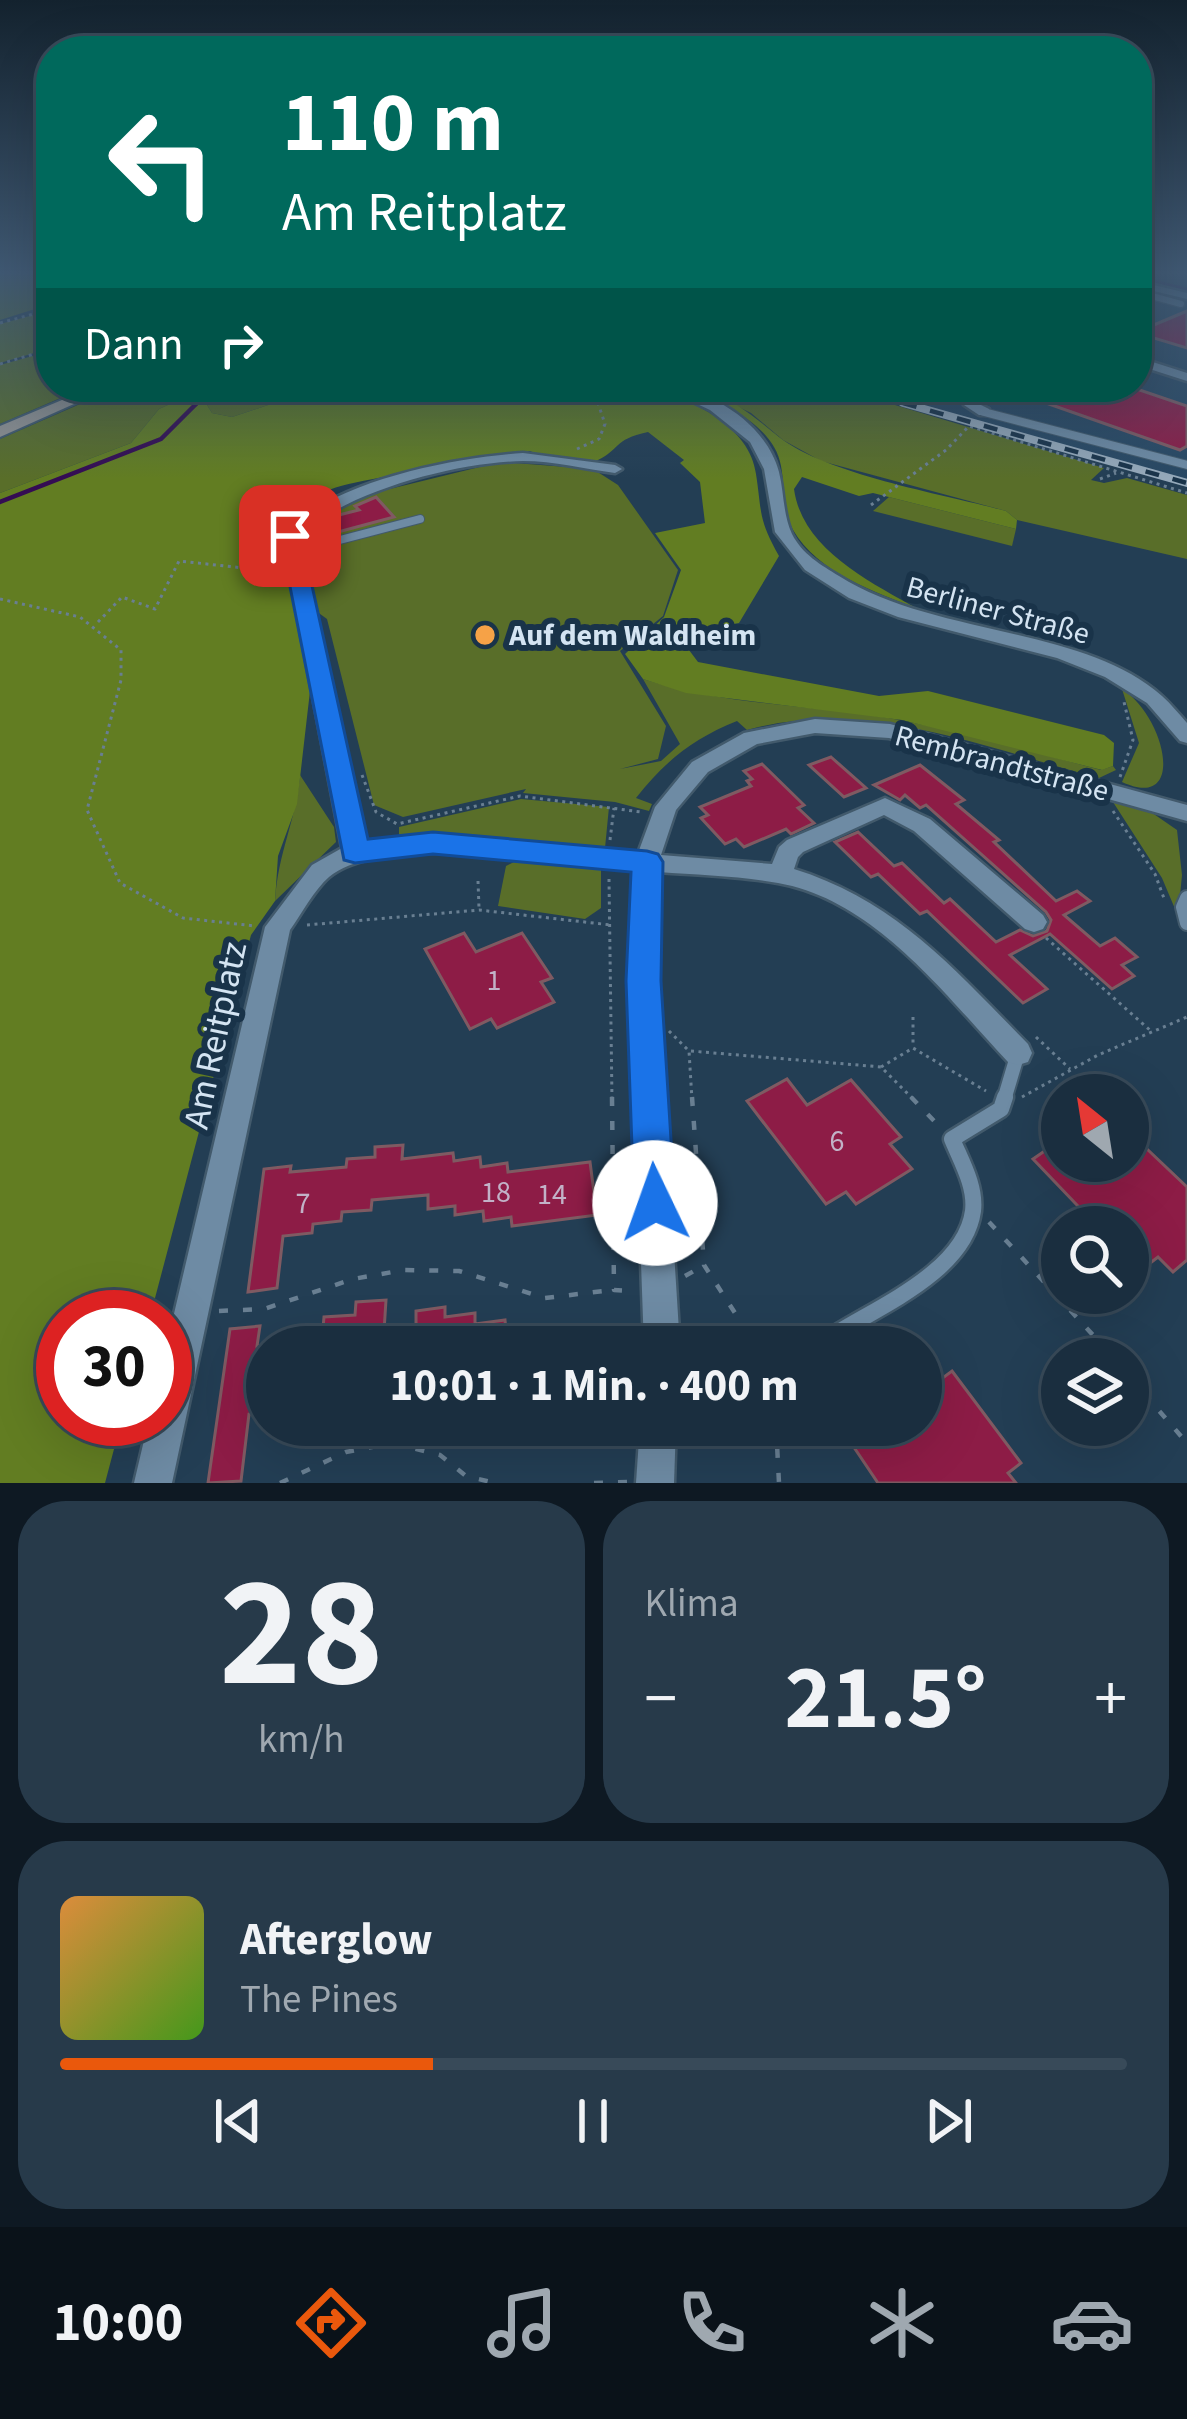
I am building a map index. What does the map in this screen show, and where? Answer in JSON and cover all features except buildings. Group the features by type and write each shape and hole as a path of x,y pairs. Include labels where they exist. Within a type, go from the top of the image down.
{"street":[{"path":"1152,366 1187,377"},
{"path":"0,432 69,402"},
{"name":"Berliner Straße","path":"699,402 728,416 759,444 771,469 779,528 817,571 910,618 1099,666 1154,699 1187,736"},
{"path":"980,402 971,406 984,412"},
{"path":"615,469 522,457 486,463 353,494 298,524 290,536 355,852 433,843 781,874 814,882 894,928 1018,1053"},
{"name":"Rembrandtstraße","path":"661,1326 644,981 647,862 663,818 700,767 751,738 815,726 890,731 1187,813"},
{"path":"781,874 795,845 885,806 922,825 1034,922"},
{"name":"Am Reitplatz","path":"192,1312 278,927 320,871 355,852"},
{"name":"Am Reitplatz","path":"153,1483 161,1446"},
{"path":"655,1482 657,1446"}],"lane":[{"path":"984,412 1187,465"},
{"path":"295,558 420,519"},
{"path":"1187,898 1183,907 1187,923"},
{"path":"848,1326 930,1272 960,1245 973,1211 970,1183 952,1139 1003,1107 1018,1053"}],"path":[{"path":"0,364 36,353"},
{"path":"550,461 599,439 605,424 599,402"},
{"path":"871,505 946,450 964,426 1073,455 1187,494"},
{"path":"1100,479 1118,473"},
{"path":"97,623 122,597 155,610 179,561 262,570 295,558"},
{"path":"0,599 76,613 97,623 122,650 122,680 88,810 120,883 183,918 278,927 479,910 610,926"},
{"path":"361,768 371,807 378,816 397,824 520,796 614,806 663,818"},
{"path":"614,806 608,858 614,1290"},
{"path":"478,881 479,910"},
{"path":"1034,922 1154,1034"},
{"path":"913,1017 913,1048 930,1066 968,1072 1003,1107 1070,1069 1187,1017"},
{"path":"669,1030 689,1051 704,1265 743,1326"},
{"path":"689,1051 881,1067 913,1048"},
{"path":"881,1067 952,1139"},
{"path":"973,1211 984,1216 1095,1338"},
{"path":"192,1312 264,1309 353,1279 404,1270 459,1270 545,1298 614,1290 659,1292 704,1265"},
{"path":"1149,1399 1187,1443"},
{"path":"280,1483 346,1452 393,1443 440,1455 466,1476 495,1483"},
{"path":"777,1446 779,1483"},
{"path":"594,1483 655,1482"}],"shaded area":[{"path":"1152,340 1187,340 1187,372 1152,362"},
{"path":"1152,370 1187,381 1187,481 906,402 1152,402"}],"green space":[{"path":"0,340 36,340 36,352 0,363"},
{"path":"36,355 36,402 51,402 0,424 0,365"},
{"path":"85,402 175,402 159,409 131,443 0,493 0,439"},
{"path":"175,402 214,402 207,405 212,413 232,417 277,402 688,402 716,417 743,442 756,474 764,524 779,556 739,623 710,628 689,650 698,662 879,696 928,691 1104,735 1114,743 1113,766 1102,770 902,720 686,693 643,679 625,654 664,617 681,570 655,533 705,523 700,482 680,463 684,460 648,432 622,441 590,463 564,462 530,451 401,480 395,475 363,481 328,490 298,506 281,533 306,631 310,691 297,804 278,856 275,901 251,935 157,1290 36,1290 36,1446 115,1446 105,1483 0,1483 0,493 131,443 159,409"},
{"path":"277,402 232,417 212,413 207,405"},
{"path":"718,402 731,402 779,437 826,462 1006,511 1017,520 1016,529 873,493 859,496 802,477 794,489 800,510 824,546 860,575 918,609 884,596 832,569 804,545 789,522 776,451 743,416"},
{"path":"728,402 885,402 1104,468 1091,480 1104,483 1127,478 1187,495 1187,559 1017,520 1006,511 821,461 783,440 751,413"},
{"name":"Auf dem Waldheim","path":"500,462 593,469 618,485 678,570 663,616 620,651 666,726 658,759 620,769 661,761 680,744 643,679 708,695 905,721 1116,770 1099,778 969,741 880,723 791,721 747,730 737,721 694,743 658,773 636,798 652,804 649,811 615,802 523,793 526,789 403,817 374,805 327,619 316,611 298,532 357,497"},
{"path":"889,497 1016,529 1012,546 873,511"},
{"path":"1122,689 1150,720 1163,757 1156,784 1142,788 1122,782 1139,743"},
{"path":"300,775 334,827 336,842 275,901 280,867"},
{"path":"521,799 609,807 605,848 435,834 399,836 399,827"},
{"path":"1113,802 1148,810 1177,830 1182,875 1178,916 1162,878"},
{"path":"518,860 601,868 601,908 585,919 498,906 506,866"}],"waterway":[{"path":"194,406 200,402"},
{"path":"194,406 197,403"},
{"path":"0,502 161,439 194,406"}],"railway":[{"path":"900,402 914,406"},
{"path":"903,403 1187,483"}],"place":[{"name":"Auf dem Waldheim","path":"485,635"}],"route":[{"path":"290,536 355,852 433,843 647,862 644,981 655,1203"}]}
